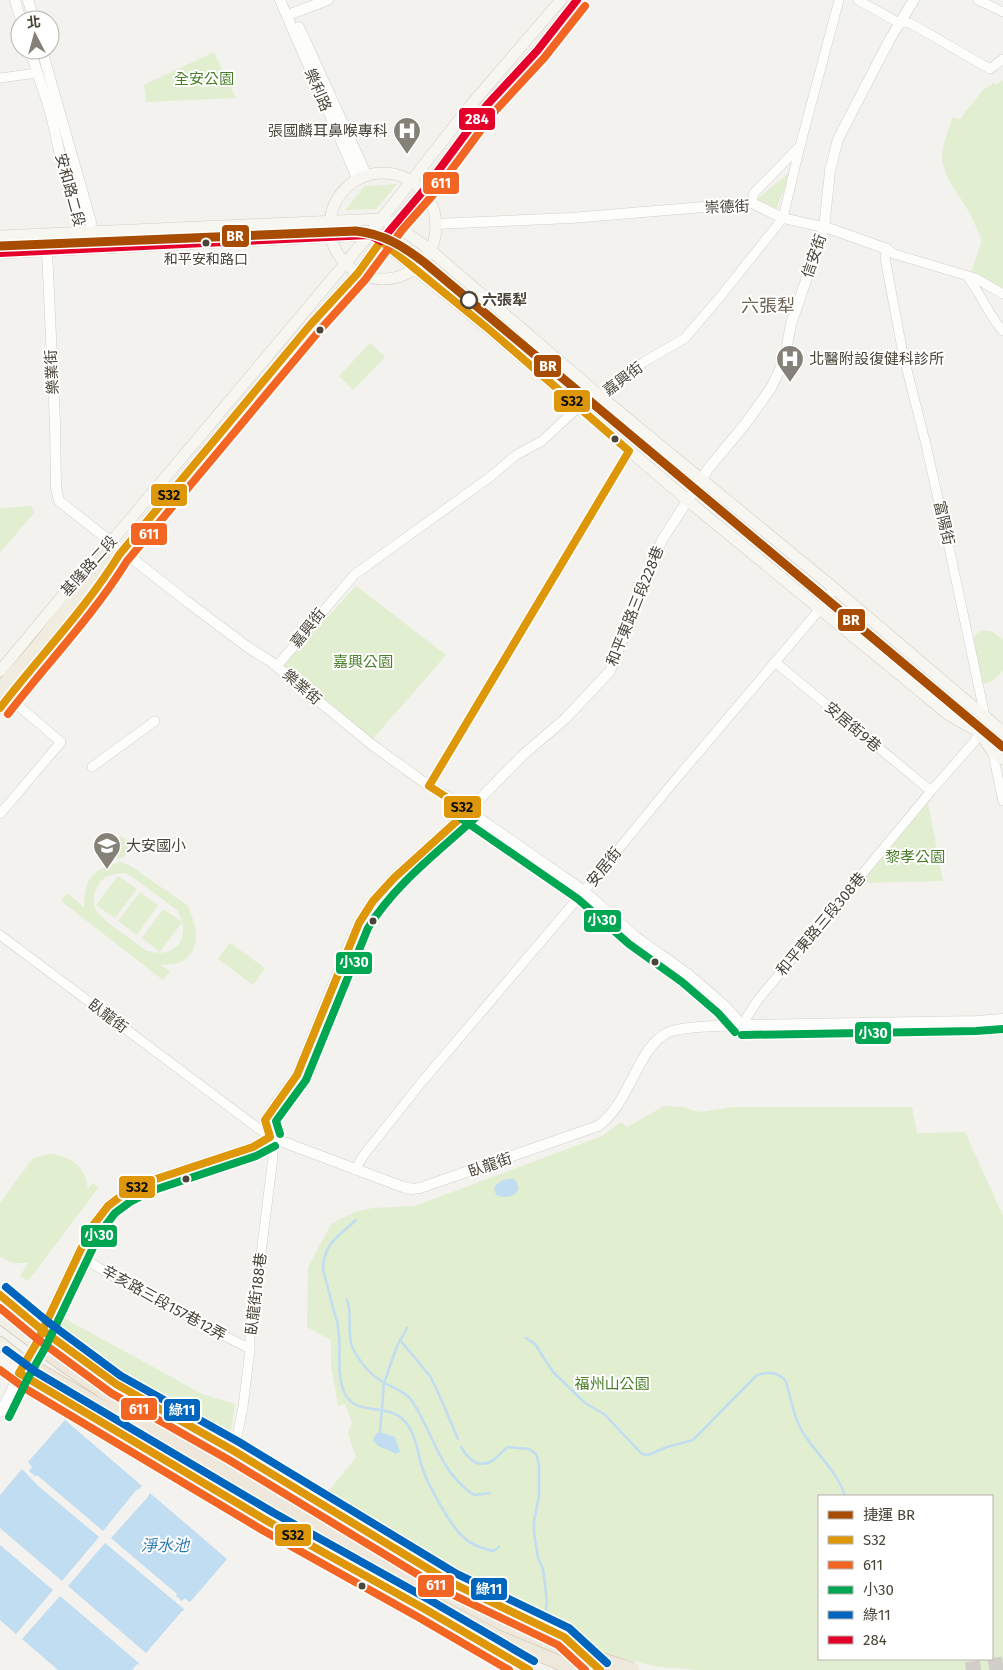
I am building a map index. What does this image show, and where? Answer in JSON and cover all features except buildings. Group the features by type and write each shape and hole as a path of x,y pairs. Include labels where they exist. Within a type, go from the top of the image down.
{"highway":[{"path":"4,694 92,577 109,544"},
{"path":"92,577 121,553"},
{"path":"36,1344 111,1396 238,1473 423,1594 511,1642 578,1670"},
{"path":"22,1368 345,1542 503,1623 568,1650 632,1670"}],"main road":[{"name":"基隆路二段","path":"0,671 345,264 470,106 561,0"},
{"name":"基隆路二段","path":"0,708 4,694 28,671 101,584 121,553 311,324 358,273 394,224 424,190 487,105 536,51 577,0"},
{"path":"386,173 404,176 412,180 424,190 433,206 435,233 429,249 414,268 390,278 372,278 358,273 345,264 335,247 332,237 331,221 340,197 351,185 363,178 386,173"},
{"path":"0,236 381,219 394,224 429,249 600,396 834,588 1003,732"},
{"path":"0,253 369,235 381,241 491,331 688,500 949,715 979,732 992,750 1003,759"},
{"path":"0,1295 42,1330 116,1384 234,1451 450,1582 564,1637 600,1670"},
{"path":"0,1316 36,1344"},
{"path":"0,1343 6,1355 22,1368 269,1522 522,1668"}],"street":[{"name":"樂利路","path":"280,0 363,178"},
{"name":"樂利路","path":"287,0 363,178"},
{"path":"293,13 328,0"},
{"name":"嘉興街","path":"277,666 354,575 490,477 516,454 542,441 579,408 600,396 644,362 684,338 720,298 783,218 839,0"},
{"path":"858,0 899,23 910,23 990,69 1003,59"},
{"name":"信安街","path":"688,500 701,479 772,388 784,361 791,324 824,228 830,171 838,140 899,23 914,0"},
{"path":"978,0 1003,12"},
{"name":"安和路二段","path":"33,60 51,118 61,162 86,231 88,248"},
{"name":"安和路二段","path":"45,60 91,222 86,231"},
{"path":"0,78 36,73"},
{"path":"752,204 754,194 800,146"},
{"name":"崇德街","path":"435,224 571,218 752,204 783,218 824,228 886,249 894,254 962,273 1003,294"},
{"name":"富陽街","path":"886,249 885,258 903,354 928,453 1003,798"},
{"name":"樂業街","path":"47,251 58,501 109,544 249,648 277,666 371,744 584,891 636,937 688,974 725,1006 742,1025"},
{"path":"968,276 993,320 1003,331"},
{"name":"和平東路三段228巷","path":"270,1137 265,1120 297,1075 359,923 373,901 394,878 468,811 522,755 566,718 610,672 662,540 688,500"},
{"name":"安居街","path":"355,1170 363,1156 416,1090 820,609 834,588"},
{"name":"安居街9巷","path":"775,662 931,792"},
{"path":"0,814 61,742 4,694"},
{"name":"和平東路三段308巷","path":"742,1025 756,1001 976,741 984,716"},
{"path":"92,767 156,720"},
{"name":"臥龍街","path":"0,935 270,1137 402,1188 412,1189 420,1188 598,1126 606,1121 618,1106 644,1057 659,1037 670,1031 742,1025 1003,1019"},
{"path":"0,1412 36,1344 91,1228 108,1206 125,1193 147,1182 253,1147 270,1137"},
{"name":"臥龍街188巷","path":"234,1451 243,1407 250,1349 250,1327 274,1157 270,1137"},
{"name":"辛亥路三段157巷12弄","path":"78,1255 134,1289 250,1349"}],"green space":[{"name":"全安公園","path":"214,52 236,98 146,102 144,85"},
{"path":"1003,80 1003,293 970,276 982,240 967,209 948,178 942,154 953,117 960,119 983,90"},
{"path":"791,171 776,210 755,201"},
{"path":"397,184 376,209 345,210 365,186"},
{"path":"370,343 385,357 353,390 339,376"},
{"path":"31,506 34,513 0,553 0,508"},
{"name":"嘉興公園","path":"356,586 446,655 372,740 280,669"},
{"path":"984,630 993,632 1003,640 1003,671 988,683 982,683 973,640 976,634"},
{"name":"黎孝公園","path":"928,803 943,881 861,883"},
{"path":"121,836 134,845 123,858 104,860"},
{"path":"120,862 129,865 187,905 195,928 195,944 188,957 178,963 160,965 170,971 163,980 61,901 67,893 84,907 88,882 97,872","holes":["120,873 131,876 177,910 183,929 179,944 173,949 156,953 145,950 97,912 94,906 94,895 100,882 109,876"]},
{"path":"118,876 137,889 115,918 96,905"},
{"path":"140,892 158,905 137,935 118,921"},
{"path":"163,909 182,922 160,952 142,938"},
{"path":"230,943 265,968 253,985 218,959"},
{"name":"福州山公園","path":"664,1106 682,1107 699,1112 733,1107 912,1107 917,1133 965,1132 1003,1216 1003,1670 699,1670 659,1667 595,1652 559,1624 428,1560 323,1497 356,1458 348,1433 352,1423 345,1404 338,1406 331,1365 331,1340 307,1327 308,1267 331,1224 357,1211 373,1208 415,1206 602,1136 621,1122 627,1127"},
{"path":"50,1154 65,1157 76,1164 84,1175 88,1190 92,1183 99,1187 28,1281 20,1276 28,1263 12,1263 0,1257 0,1203 33,1158"},
{"path":"62,1317 202,1394 235,1404 230,1436 113,1370 92,1355 59,1325"}],"water":[{"path":"507,1179 514,1179 518,1188 517,1191 506,1197 496,1195 494,1187"},
{"name":"淨水池","path":"65,1420 142,1486 137,1489 103,1531 37,1475 35,1476 29,1471 32,1467 28,1462"},
{"path":"380,1432 395,1437 400,1452 395,1454 375,1443 373,1439"},
{"name":"淨水池","path":"22,1469 37,1485 99,1537 62,1581 0,1528 0,1495"},
{"name":"淨水池","path":"150,1493 227,1559 189,1602 185,1598 182,1601 176,1596 177,1594 111,1538"},
{"name":"淨水池","path":"105,1543 185,1610 182,1611 146,1653 68,1586"},
{"path":"0,1545 53,1590 16,1634 0,1620"},
{"path":"60,1596 139,1663 138,1665 132,1670 58,1670 22,1639"}],"waterway":[{"path":"356,1220 329,1247 323,1271 338,1323 339,1369 345,1394 358,1406 385,1411 402,1419 414,1436 422,1467 429,1484 457,1530 465,1539 476,1546 493,1551 499,1547"},
{"path":"347,1300 351,1343 362,1363 378,1379 402,1392 412,1401 445,1464 462,1486 474,1495 490,1493"},
{"path":"380,1432 384,1383 397,1346 407,1328"},
{"path":"526,1338 535,1344 553,1372 585,1403 604,1414 642,1454 648,1455 667,1447 693,1440 757,1375 777,1374 786,1382 795,1416 801,1428 809,1442 832,1471 845,1495"},
{"path":"400,1340 430,1376 458,1439"},
{"path":"461,1447 469,1458 481,1464 492,1461 508,1447 529,1449 536,1454 539,1464 539,1496 534,1521 534,1533 538,1558 543,1569 547,1602 545,1617"}],"tunnel":[{"path":"966,1670 1003,1664"}],"metro line":[{"name":"BR","path":"0,246 356,231 376,235 393,242 425,263 1003,747"}],"transit line":[{"name":"284","path":"381,241 424,190 487,105 537,51 577,0"},
{"name":"611","path":"8,714 100,601 127,561 319,331 365,280 402,230 432,196 495,111 544,58 585,6"},
{"name":"284","path":"0,253 369,235 381,241"},
{"name":"S32","path":"0,708 92,595 119,555 311,324 358,273 381,241 491,331 629,451 429,786 468,811 394,878 373,901 359,923 297,1075 265,1120 270,1137 253,1147 147,1182 125,1193 108,1206 91,1228 36,1344 19,1373 269,1522 529,1670"},
{"name":"小30","path":"280,1134 276,1121 306,1080 368,928 404,883 475,818"},
{"name":"小30","path":"462,819 578,899 629,944 682,982 718,1013 735,1032"},
{"name":"小30","path":"742,1035 1003,1029"},
{"name":"小30","path":"9,1417 45,1348 100,1233 115,1213 130,1202 151,1191 256,1156 275,1146"},
{"name":"綠11","path":"6,1287 48,1322 121,1376 239,1442 455,1573 569,1628 607,1663"},
{"name":"S32","path":"0,1295 42,1330 116,1384 234,1451 450,1582 564,1637 600,1670"},
{"name":"611","path":"0,1308 36,1338 111,1393 229,1460 445,1591 558,1645 585,1670"},
{"name":"綠11","path":"6,1350 36,1372 274,1513 534,1661"},
{"name":"611","path":"0,1370 26,1389 264,1531 509,1670"}],"place":[{"name":"張國麟耳鼻喉專科","path":"407,155"},
{"name":"和平安和路口","path":"206,243"},
{"name":"六張犁","path":"469,300"},
{"name":"北醫附設復健科診所","path":"790,383"},
{"name":"大安國小","path":"107,870"}],"district":[{"name":"六張犁","path":"768,306"}]}
